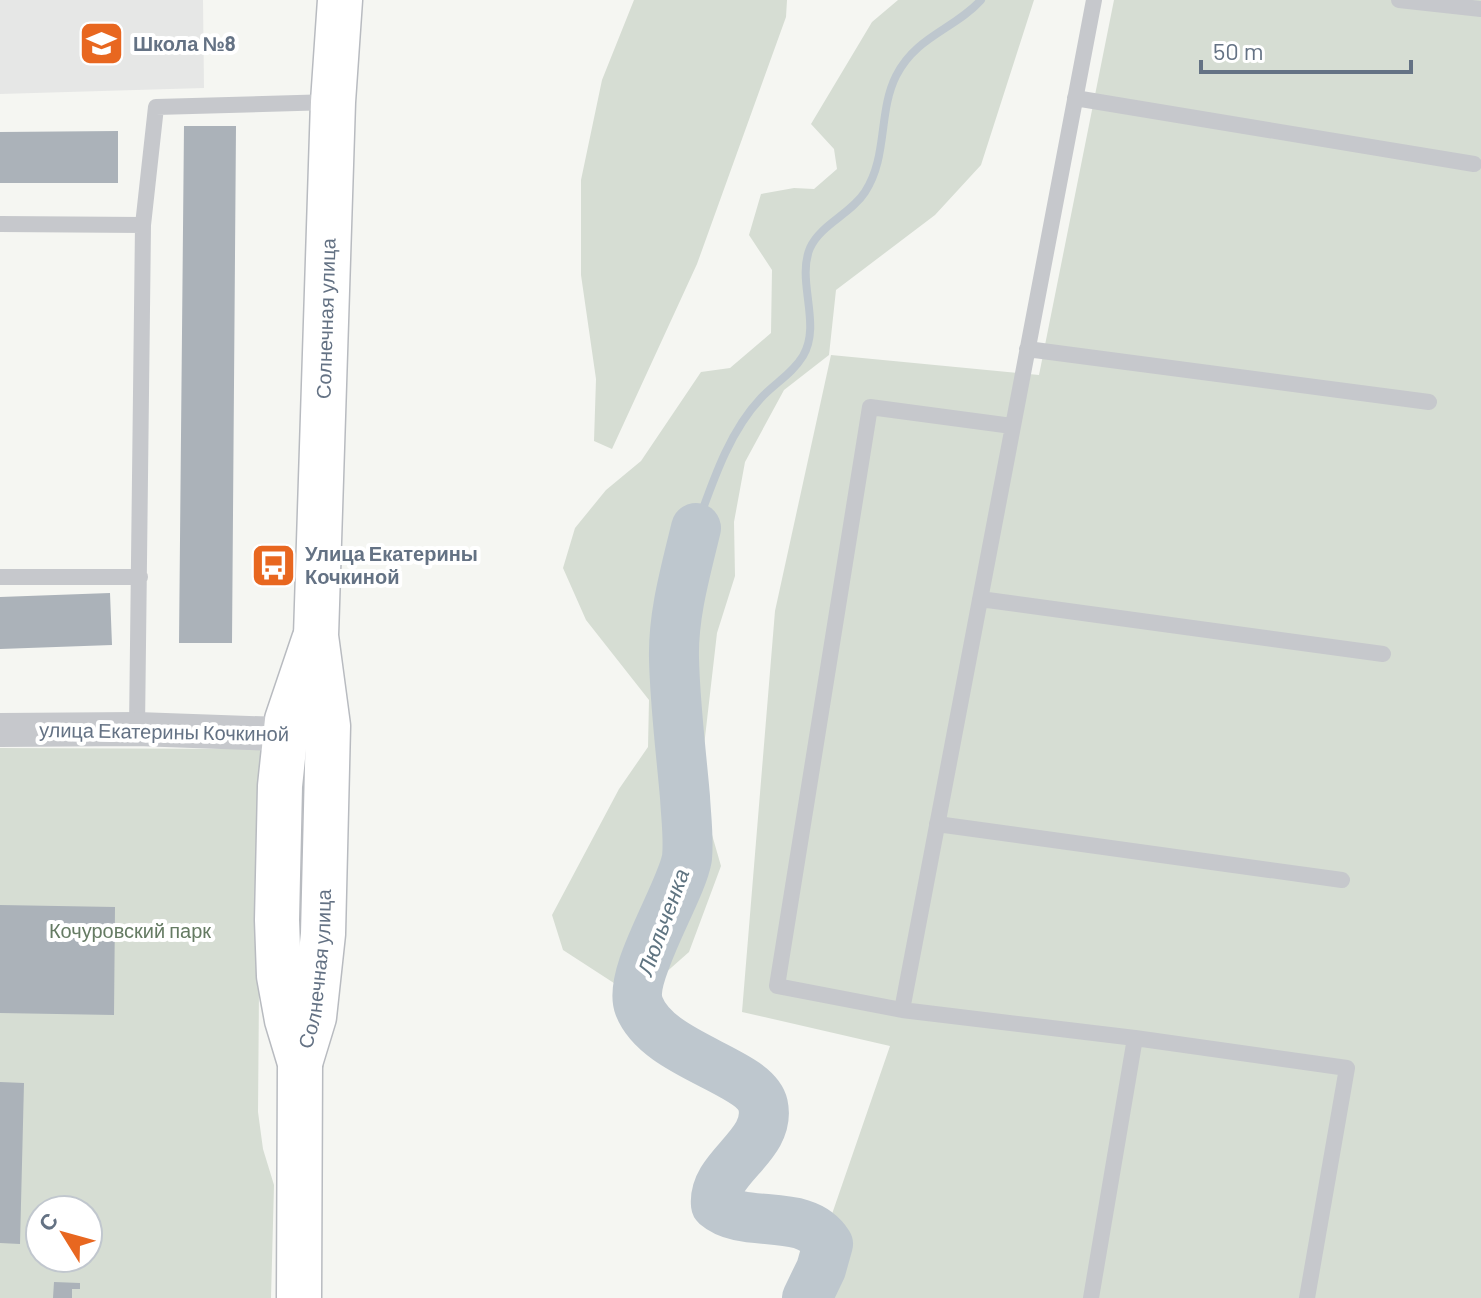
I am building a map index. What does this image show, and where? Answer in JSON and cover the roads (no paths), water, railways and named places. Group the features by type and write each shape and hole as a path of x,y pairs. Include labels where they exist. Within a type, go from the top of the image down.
{"main road":[{"name":"Солнечная улица","path":"299,1298 300,1063 314,1017 321,959 328,736 316,636 333,102 340,0"},
{"name":"Солнечная улица","path":"300,1063 287,1020 279,976 277,920 284,733 316,636"}],"street":[{"name":"улица Екатерины Кочкиной","path":"0,730 137,729 328,736"}],"lane":[{"path":"902,1010 1094,0"},
{"path":"1399,0 1481,9"},
{"path":"1075,98 1474,164"},
{"path":"137,729 143,225 156,107 333,102"},
{"path":"0,224 143,225"},
{"path":"1027,349 1429,402"},
{"path":"1012,426 870,407 777,986 902,1010 1347,1068 1307,1298"},
{"path":"0,577 140,577"},
{"path":"980,599 1383,654"},
{"path":"937,824 1342,880"},
{"path":"1091,1298 1135,1038"}],"waterway":[{"path":"696,528 722,460 739,427 761,398 803,356 810,330 806,274 810,248 821,232 865,192 877,164 890,90 896,76 914,51 981,0"},
{"name":"Люльченка","path":"696,528 681,592 674,642 687,858 647,955 637,992 639,1006 649,1023 665,1038 743,1082 756,1093 763,1105 759,1133 723,1179 717,1191 716,1205 742,1216 790,1222 817,1232 828,1244 821,1269 807,1298"}],"place":[{"name":"Школа №8","path":"102,44"},
{"name":"Улица Екатерины Кочкиной","path":"274,565"}],"park label":[{"name":"Кочуровский парк","path":"130,931"}]}
